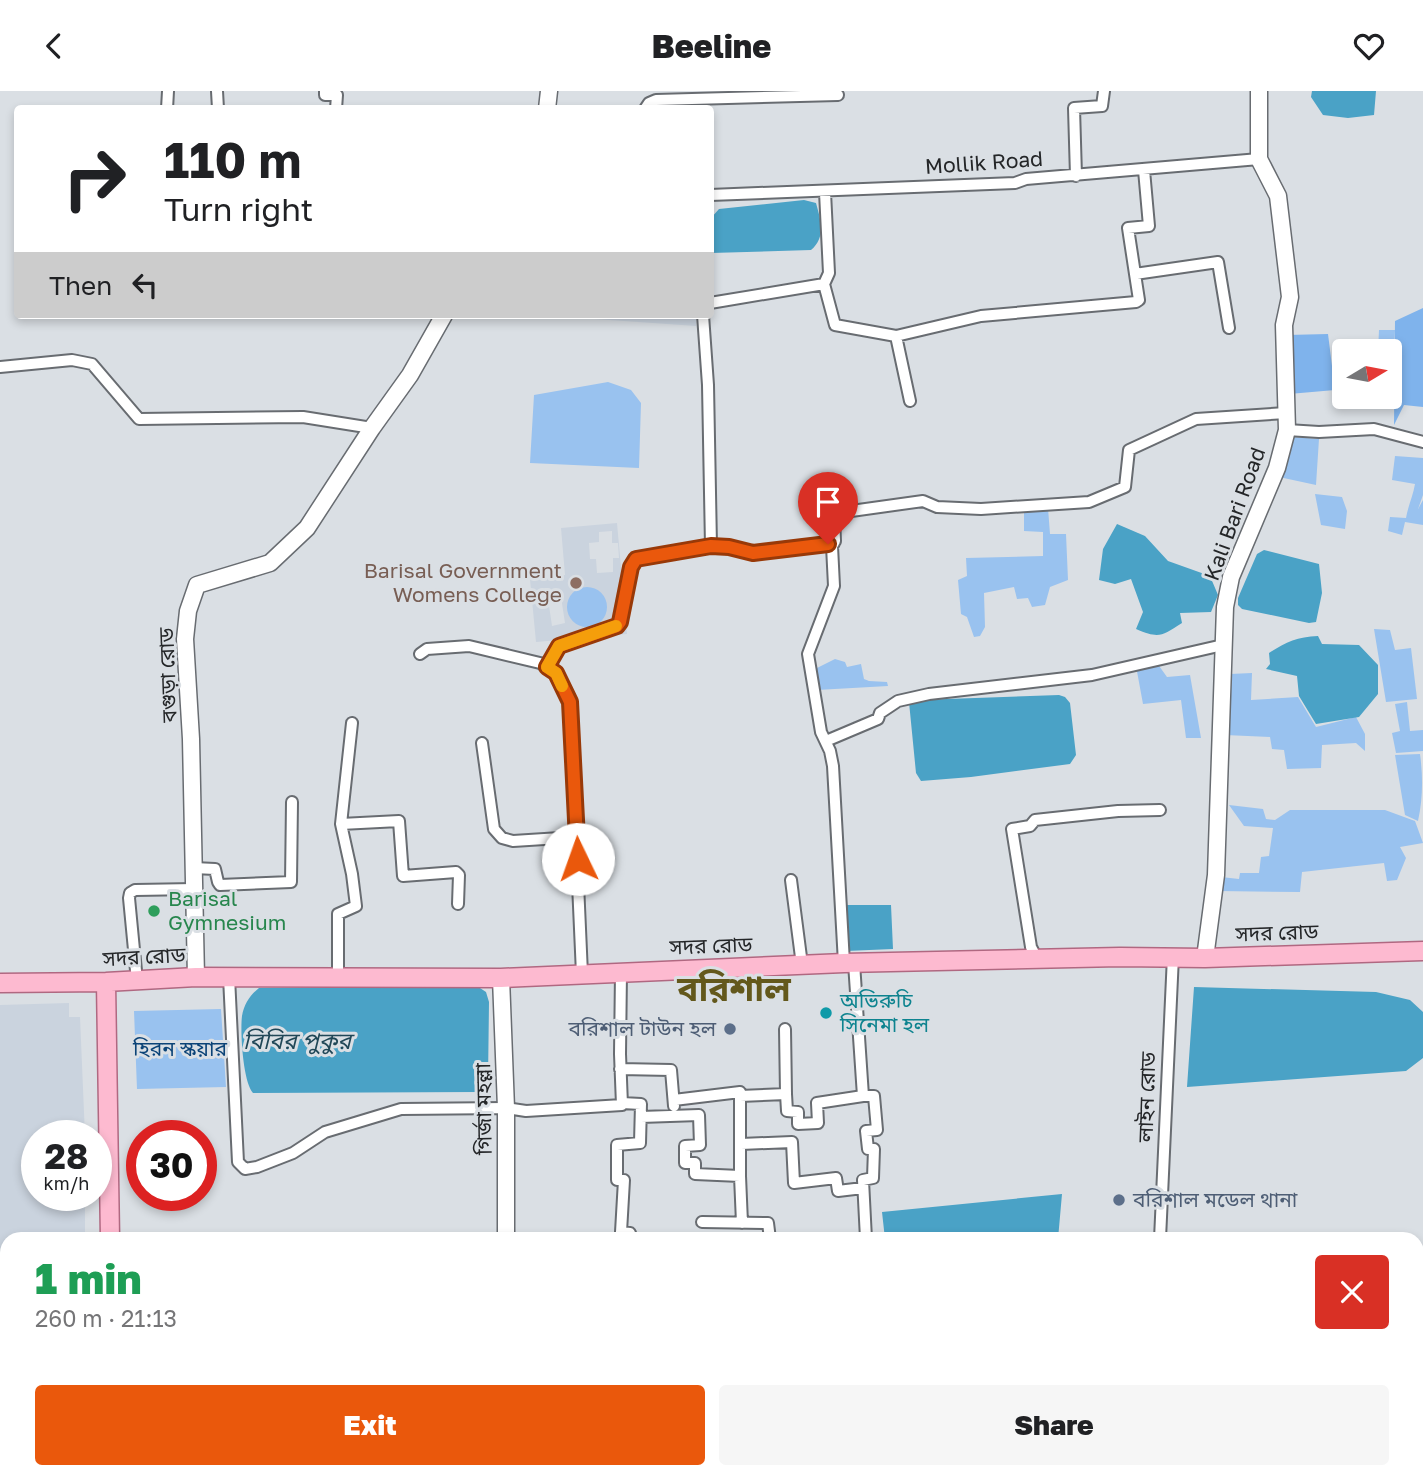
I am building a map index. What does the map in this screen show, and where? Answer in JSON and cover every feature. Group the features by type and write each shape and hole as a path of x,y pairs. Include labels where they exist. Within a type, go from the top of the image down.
{"main road":[{"name":"Kali Bari Road","path":"1206,958 1216,874 1225,607 1231,577 1277,468 1287,430 1284,325 1290,297 1278,196 1259,159 1259,91"},
{"name":"বগুড়া রোড","path":"196,977 191,739 185,639 188,611 197,585 270,563 307,528 410,375 442,319"},
{"name":"সদর রোড","path":"0,983 106,982 196,977 501,978 849,963 1173,956 1206,958 1423,951"},
{"name":"গির্জা মহল্লা","path":"501,978 506,1108 506,1232"},
{"path":"106,982 110,1232"}],"street":[{"path":"325,91 325,95 337,95 336,105"},
{"path":"1076,176 1074,108 1102,106 1104,91"},
{"path":"648,105 656,100 838,95"},
{"name":"Mollik Road","path":"714,195 1015,183 1026,179 1259,159"},
{"path":"825,192 829,273 824,284 835,325 896,336 981,316 1139,300 1128,227 1149,226 1144,170"},
{"path":"1135,274 1218,262 1229,328"},
{"path":"714,302 824,284"},
{"path":"703,319 708,386 711,546"},
{"path":"896,336 910,401"},
{"path":"0,367 72,360 92,364 139,419 303,417 372,428"},
{"path":"863,1096 833,766 821,732 808,654 834,586 832,546 836,514 923,501 937,507 981,509 1089,502 1125,487 1129,450 1196,419 1286,413"},
{"path":"1287,430 1319,432 1374,429 1423,442"},
{"path":"547,667 559,646 617,626 631,567 636,559 711,546 753,553 834,543"},
{"path":"826,741 878,719 880,713 898,701 929,694 1091,675 1223,645"},
{"path":"419,653 427,649 469,646 540,663 556,673 570,702 582,974"},
{"path":"338,978 338,914 356,906 341,824 352,723"},
{"path":"482,743 494,829 502,838 513,841 576,837"},
{"path":"194,868 215,869 220,885 291,882 292,802"},
{"path":"1037,959 1031,947 1012,829 1030,826 1035,820 1073,815 1160,810"},
{"path":"341,824 400,821 403,876 456,872 459,875 458,904"},
{"path":"791,880 802,965"},
{"path":"137,981 130,893 135,890 195,889"},
{"name":"লাইন রোড","path":"1160,1232 1173,956"},
{"path":"621,972 622,1103"},
{"path":"229,977 240,1167 257,1167 293,1153 326,1132 401,1109 506,1108 526,1111 622,1103 641,1104 640,1143 618,1145 617,1180 624,1180 621,1232"},
{"path":"785,1029 787,1111 798,1112 798,1124 818,1123 817,1103 874,1096 877,1130 866,1131 867,1149 874,1149 873,1178 863,1180 866,1232"},
{"path":"620,1069 671,1070 675,1116"},
{"path":"674,1100 740,1092 741,1223"},
{"path":"740,1096 786,1094"},
{"path":"641,1117 699,1115 700,1145 685,1146 685,1163 695,1163 695,1174 740,1176"},
{"path":"741,1144 792,1142 794,1183 836,1178 838,1191 863,1188"},
{"path":"702,1222 768,1223 769,1232"}],"shaded area":[{"path":"1423,308 1423,407 1404,405 1402,409 1402,339 1395,339 1395,321"},
{"path":"595,319 696,319 696,326"},
{"path":"1328,334 1332,390 1289,394 1287,335"},
{"path":"1394,409 1402,409 1394,425"},
{"name":"Barisal Government Womens College","path":"617,523 627,634 536,642 530,579 565,575 561,528","holes":["612,531 612,543 618,543 619,558 613,558 613,572 597,573 596,559 590,559 589,543 599,542 599,532","561,597 565,623 552,626 548,599"]},
{"path":"69,1003 69,1017 80,1017 84,1120 21,1120 21,1211 85,1211 85,1232 0,1232 0,1005"}],"green space":[{"path":"1379,330 1395,330 1395,339 1379,339"},
{"path":"608,382 631,390 641,403 639,468 530,463 534,395"},
{"path":"1293,437 1319,439 1316,485 1279,477"},
{"path":"1395,456 1423,458 1423,495 1418,509 1423,500 1423,525 1405,522 1402,535 1388,531 1390,517 1406,518 1415,484 1392,480"},
{"path":"1315,494 1342,497 1347,511 1345,529 1321,525"},
{"path":"1048,508 1050,534 1066,534 1068,580 1050,587 1045,605 1032,607 1028,598 1017,599 1014,587 984,593 985,627 980,636 974,637 967,617 961,614 958,580 967,576 966,558 1043,556 1043,532 1024,531 1024,510"},
{"path":"587,587 595,588 601,593 606,599 606,615 601,621 595,626 587,627 579,626 573,621 568,615 567,607 568,599 573,593 579,588"},
{"path":"1374,629 1390,630 1395,650 1411,648 1417,699 1386,702"},
{"path":"835,659 845,662 847,667 861,664 864,679 887,682 888,686 817,690 813,670"},
{"path":"1157,663 1167,677 1190,675 1201,738 1186,738 1181,700 1143,704 1136,666"},
{"path":"1252,673 1251,700 1298,697 1316,727 1356,717 1365,734 1365,751 1356,743 1322,745 1321,768 1287,769 1284,750 1272,749 1270,737 1225,735 1230,674"},
{"path":"1407,702 1410,731 1423,730 1423,751 1396,753 1392,733 1400,731 1395,704"},
{"path":"1420,754 1422,787 1418,821 1405,815 1395,755"},
{"path":"1229,805 1263,809 1266,819 1275,820 1290,810 1385,810 1415,821 1423,843 1400,847 1406,858 1397,880 1387,881 1384,863 1302,872 1300,892 1218,891 1221,877 1239,879 1240,873 1259,873 1261,857 1269,856 1273,828 1244,826"},
{"name":"হিরন স্কয়ার","path":"221,1009 226,1087 137,1089 134,1011"}],"water":[{"path":"1312,91 1376,91 1374,115 1348,118 1323,115 1311,97"},
{"path":"804,200 816,203 821,222 819,240 811,250 714,253 714,215 719,209"},
{"path":"1117,524 1145,536 1168,561 1210,576 1218,595 1211,612 1180,613 1182,623 1160,635 1136,629 1143,612 1131,579 1115,584 1099,580 1103,549"},
{"path":"1264,550 1319,564 1322,593 1316,622 1309,623 1242,609 1238,605 1238,598 1257,554"},
{"path":"1318,636 1322,644 1359,645 1378,665 1378,694 1359,717 1316,724 1299,696 1297,676 1266,669 1270,664 1269,653 1292,641"},
{"path":"1059,695 1070,703 1076,755 1070,764 921,781 916,773 909,702"},
{"path":"842,905 891,905 893,949 846,951"},
{"name":"বিবির পুকুর","path":"477,986 486,992 489,1002 488,1081 478,1092 253,1093 250,1087 243,1056 242,1016 248,1000 259,988"},
{"path":"1194,987 1376,992 1410,1000 1423,1012 1423,1058 1406,1071 1187,1087"},
{"path":"1062,1194 1059,1232 884,1232 882,1212"}],"slow traffic":[{"path":"562,686 556,673 547,667 559,646 616,626"}],"place":[{"name":"Barisal Government Womens College","path":"576,583"},
{"name":"Barisal Gymnesium","path":"154,911"},
{"name":"অভিরুচি সিনেমা হল","path":"826,1013"},
{"name":"বরিশাল টাউন হল","path":"730,1029"},
{"name":"বরিশাল মডেল থানা","path":"1119,1200"}],"district":[{"name":"বরিশাল","path":"734,989"}],"route":[{"path":"578,859 570,702 556,673 547,667 559,646 617,626 631,567 636,559 711,546 753,553 828,544"}]}
